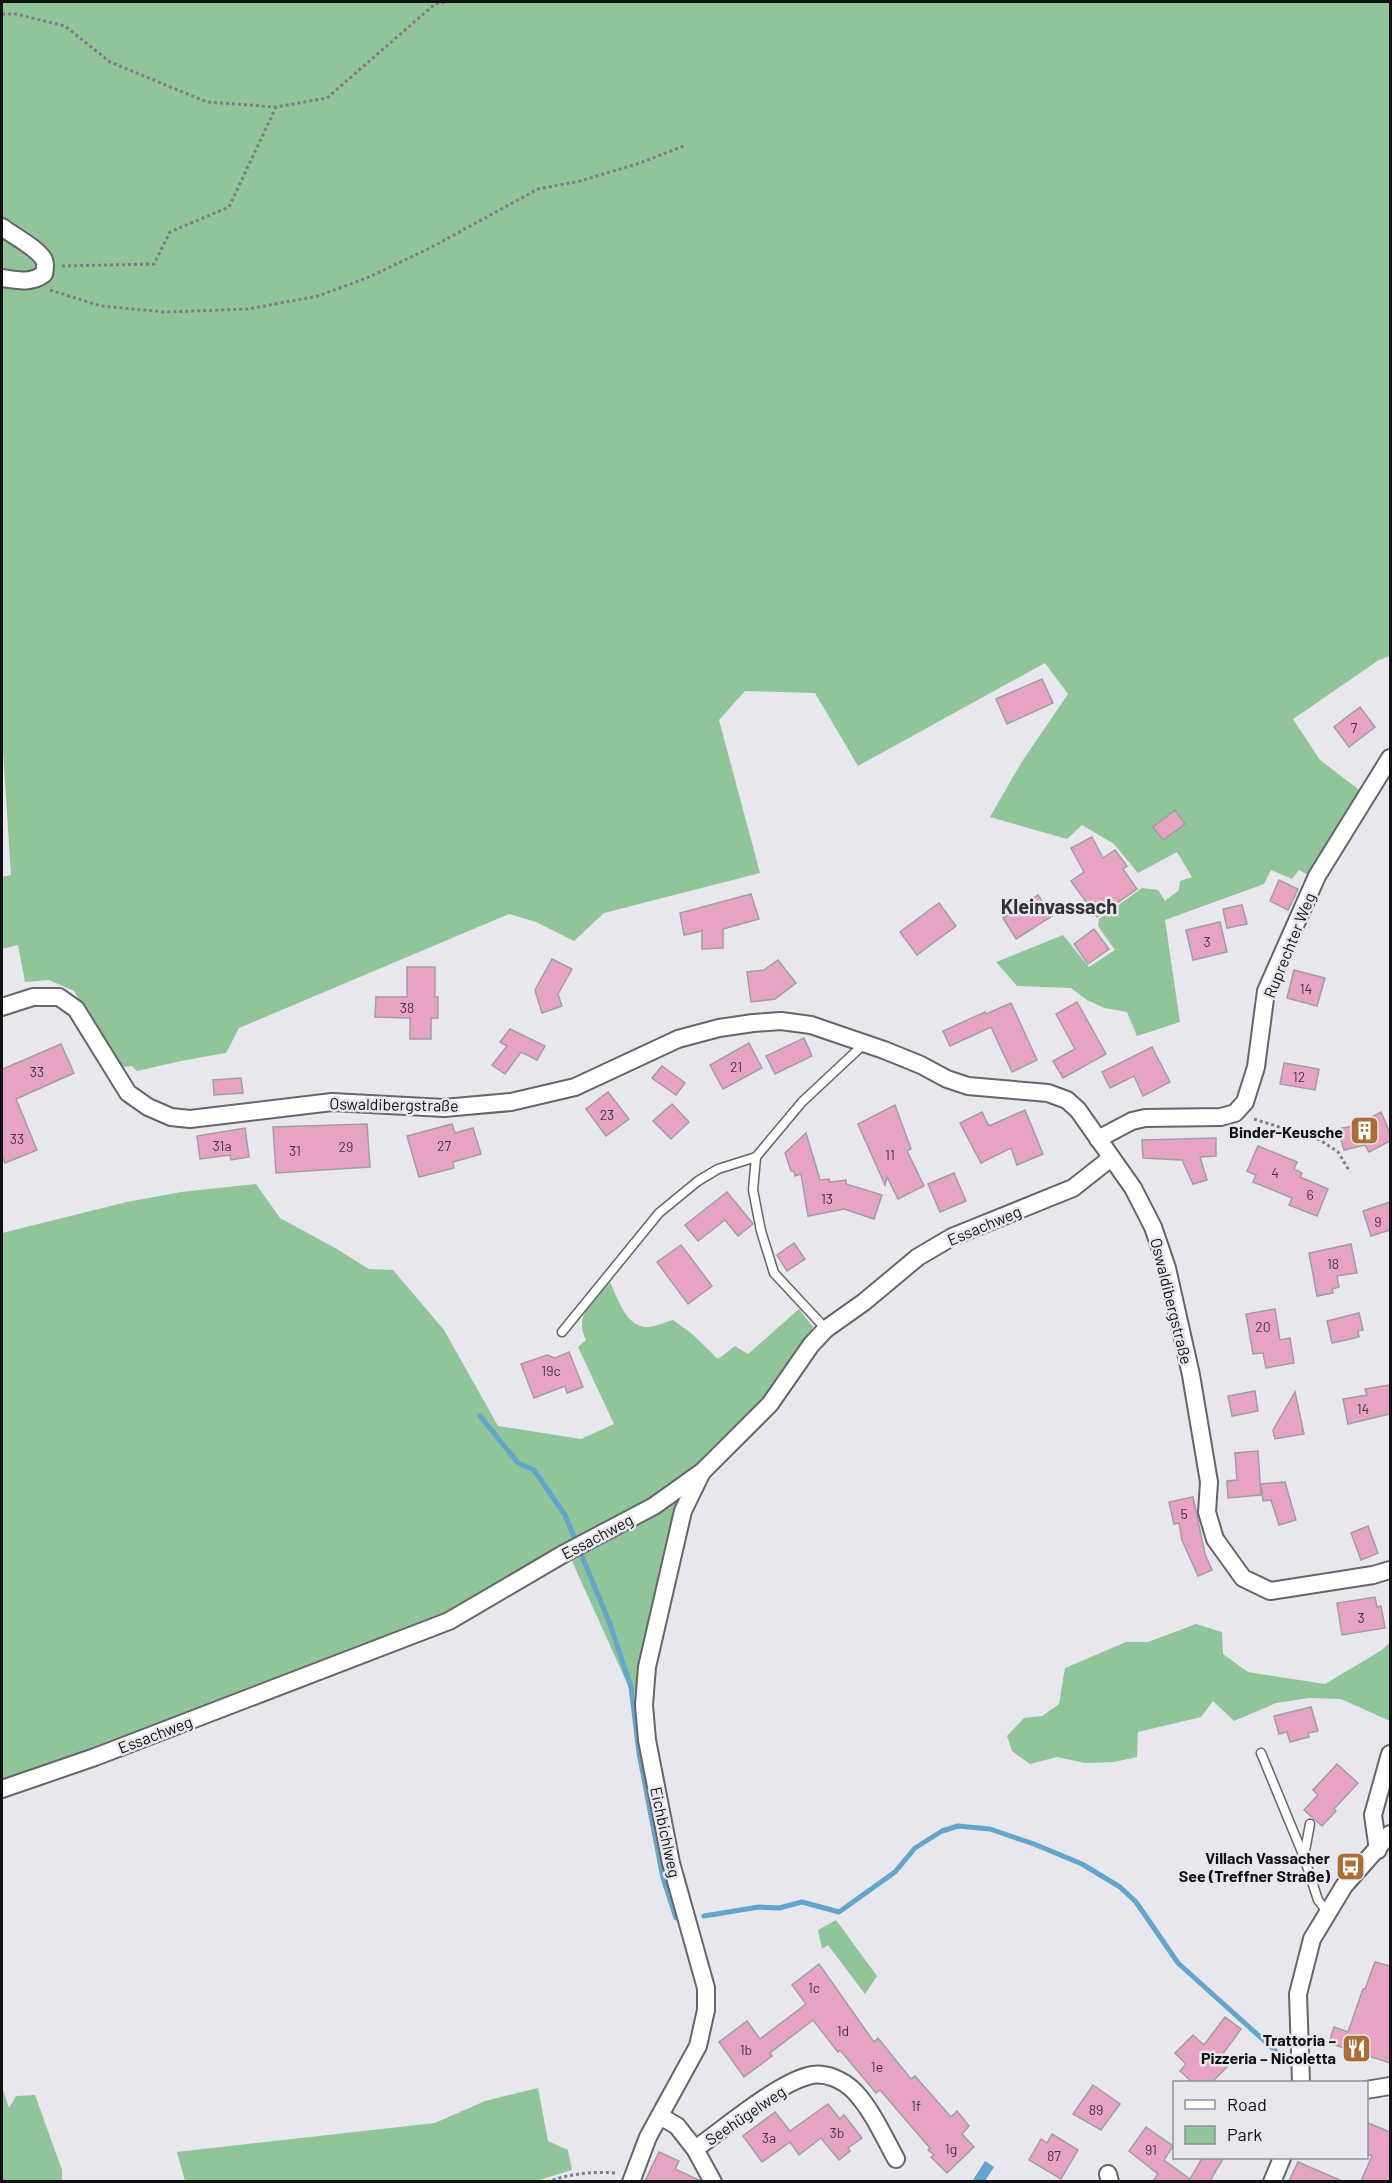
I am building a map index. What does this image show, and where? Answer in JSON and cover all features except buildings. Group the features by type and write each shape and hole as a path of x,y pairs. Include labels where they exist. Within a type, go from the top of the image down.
{"street":[{"path":"2,227 43,258 45,266 44,274 36,280 28,282 2,278"},
{"name":"Ruprechter Weg","path":"1235,1113 1245,1102 1256,1067 1266,991 1317,876 1390,758"},
{"name":"Oswaldibergstraße","path":"2,1007 33,997 59,997 76,1008 128,1093 148,1107 171,1117 190,1119 332,1102 444,1108 511,1102 575,1087 678,1039 720,1028 781,1022 811,1024 921,1065 946,1079 968,1086 1048,1093 1067,1100 1078,1110 1133,1188 1153,1227 1167,1268 1191,1375 1209,1482 1207,1512 1215,1539 1243,1578 1270,1591 1373,1575 1390,1570"},
{"path":"1098,1139 1132,1121 1145,1118 1221,1117 1235,1113"},
{"name":"Essachweg","path":"2,1788 95,1756 449,1621 577,1546 654,1506 703,1471 770,1404 811,1345 826,1329 926,1252 952,1237 1073,1188 1111,1158"},
{"name":"Eichbichlweg","path":"632,2178 648,2137 698,2046 706,2010 706,1988 671,1863 647,1740 644,1705 647,1667 683,1512 703,1471"},
{"path":"1378,1850 1373,1815 1390,1754"},
{"path":"1301,2081 1298,1994 1312,1940 1344,1886 1390,1834"},
{"name":"Seehügelweg","path":"695,2149 781,2088 810,2075 825,2075 840,2080 855,2092 896,2159"},
{"path":"1368,2090 1390,2086"},
{"name":"Seehügelweg","path":"660,2116 677,2126 695,2149 713,2181"},
{"path":"1272,2181 1281,2159"}],"lane":[{"path":"562,1332 659,1213 698,1181 718,1169 756,1157 802,1102 865,1044"},
{"path":"756,1157 753,1190 761,1231 774,1273 826,1329"},
{"path":"1261,1753 1304,1857 1318,1900 1328,1913"},
{"path":"1304,1857 1310,1824"}],"path":[{"path":"2,14 16,14 65,26 110,62 207,102 276,106 327,98 435,4 446,2"},
{"path":"45,266 154,264 170,232 229,207 276,106"},
{"path":"28,282 101,306 154,311 249,309 281,304 318,296 369,278 430,249 538,189 600,175 640,163 686,145"},
{"path":"1235,1113 1320,1140 1338,1152 1350,1172"},
{"path":"547,2181 600,2172 632,2178"}],"green space":[{"path":"2,2 1390,2 1390,656 1379,660 1293,719 1320,760 1362,792 1310,876 1299,870 1292,879 1271,870 1264,884 1165,920 1180,1022 1137,1036 1127,1012 1104,1008 1087,1000 1071,988 1017,986 996,962 1063,935 1089,967 1115,950 1098,926 1099,919 1142,888 1158,890 1165,901 1179,890 1180,881 1192,877 1177,852 1138,873 1114,844 1082,825 1067,839 990,817 1021,763 1068,694 1045,663 858,766 815,693 745,691 719,720 760,873 604,913 574,941 536,922 509,914 239,1028 226,1053 137,1071 132,1066 122,1067 74,991 49,980 25,982 18,945 2,949 2,877 11,875 2,736"},
{"path":"256,1184 280,1218 369,1269 393,1270 444,1330 498,1426 581,1439 614,1424 578,1347 586,1340 582,1323 587,1309 610,1282 624,1312 635,1323 649,1327 673,1320 691,1333 718,1359 735,1346 748,1354 799,1309 813,1327 789,1369 705,1460 623,1516 473,1602 82,1755 2,1782 2,1233 127,1202 181,1192"},
{"path":"688,1484 637,1691 632,1694 571,1559"},
{"path":"1196,1624 1222,1632 1223,1654 1248,1672 1325,1684 1382,1650 1390,1642 1390,1721 1341,1699 1309,1698 1276,1703 1234,1721 1213,1701 1201,1717 1138,1732 1137,1757 1114,1762 1085,1763 1057,1757 1030,1764 1012,1751 1007,1736 1024,1718 1042,1716 1059,1704 1065,1668 1126,1642 1148,1642"},
{"path":"836,1920 877,1976 865,1994 828,1945 822,1949 818,1930"},
{"path":"2,2087 9,2108 16,2096 35,2095 62,2170 62,2181 2,2181"},
{"path":"538,2088 548,2141 568,2150 572,2170 536,2181 185,2181 177,2152 435,2123 485,2101"}],"water":[{"path":"985,2161 994,2167 985,2181 973,2180"}],"waterway":[{"path":"480,1416 518,1463 534,1470 565,1515 610,1624 631,1687 639,1753 663,1878 676,1918"},
{"path":"704,1916 759,1907 779,1908 802,1902 839,1912 895,1872 915,1848 942,1831 958,1826 990,1829 1082,1864 1120,1887 1136,1902 1178,1963 1289,2063"}],"place":[{"name":"Binder-Keusche","path":"1364,1131"},
{"name":"Villach Vassacher See (Treffner Straße)","path":"1351,1866"},
{"name":"Trattoria – Pizzeria – Nicoletta","path":"1357,2048"}],"district":[{"name":"Kleinvassach","path":"1059,906"}]}
